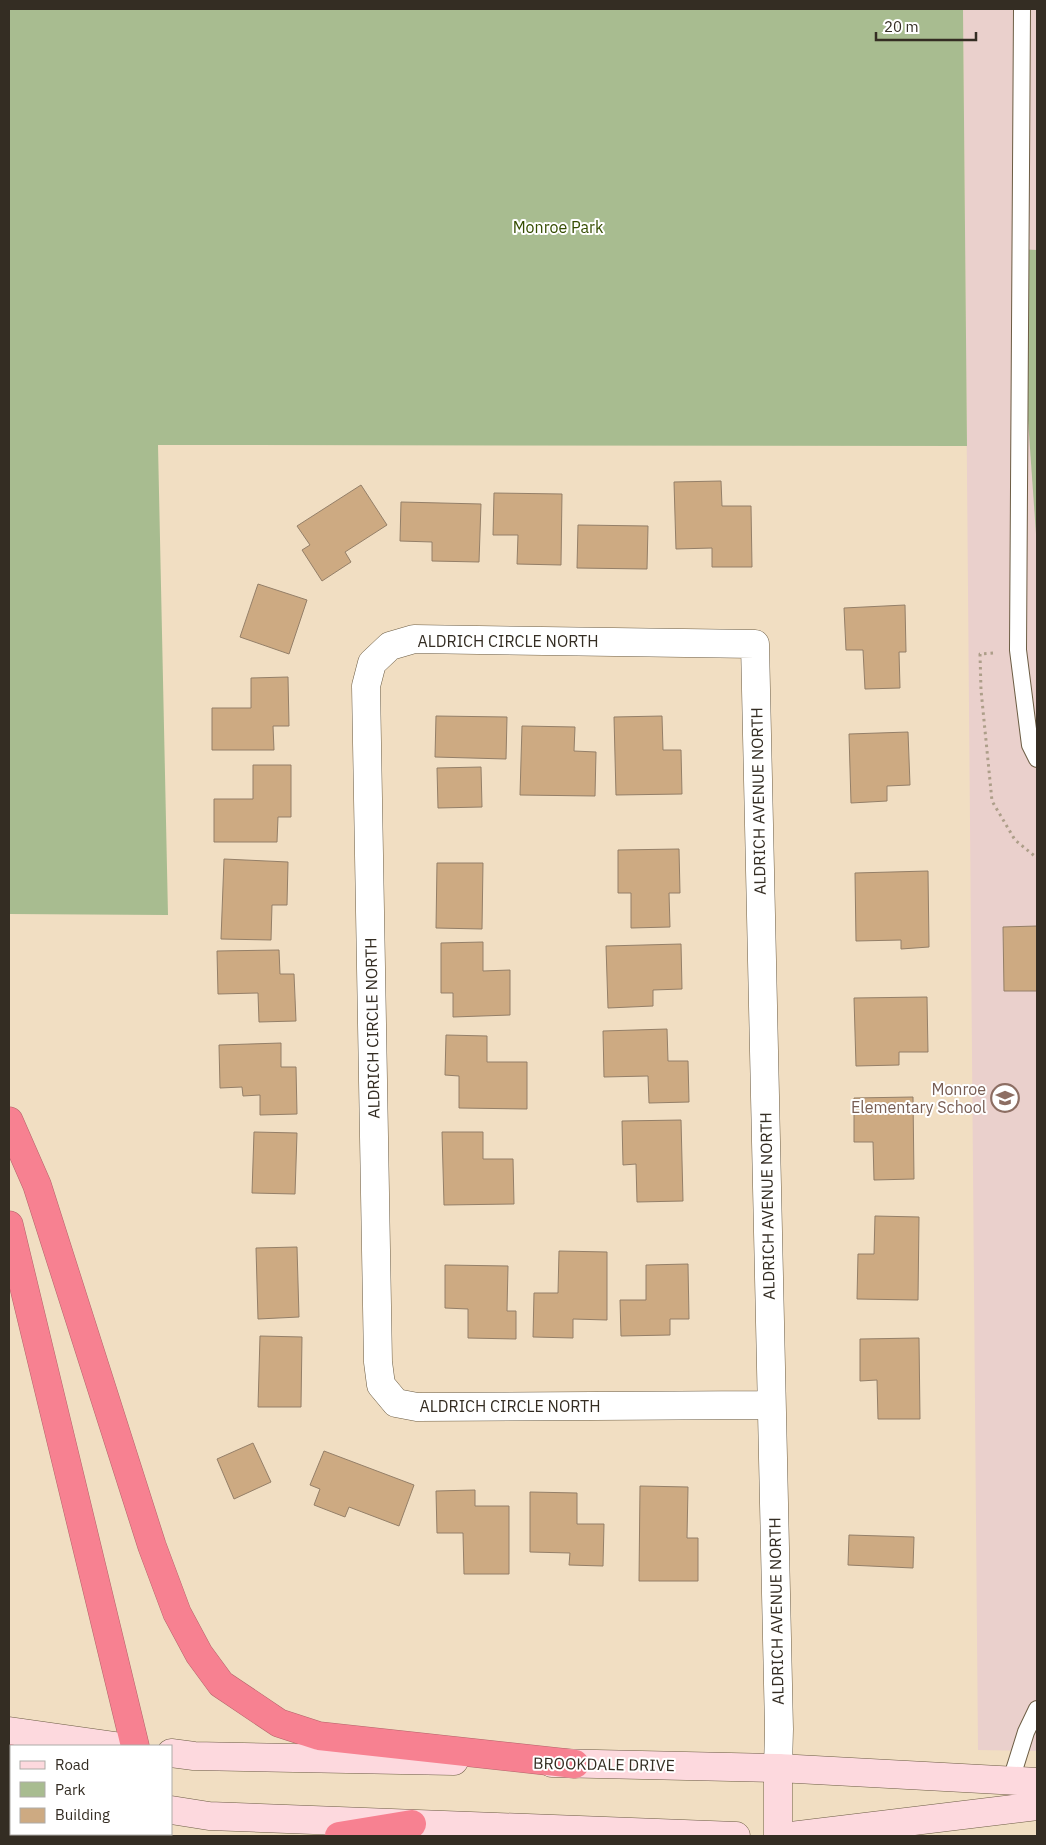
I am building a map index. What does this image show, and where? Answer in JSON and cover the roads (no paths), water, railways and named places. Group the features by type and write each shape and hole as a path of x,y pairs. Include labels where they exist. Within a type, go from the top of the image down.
{"highway":[{"path":"9,1121 37,1185 152,1546 178,1613 199,1654 220,1684 248,1704 279,1722 319,1736 574,1764"},
{"path":"9,1225 135,1745"},
{"path":"339,1836 412,1824"}],"street":[{"name":"ALDRICH CIRCLE NORTH","path":"754,644 414,639 390,646 372,663 366,686 378,1352 381,1385 396,1403 417,1407 771,1405"},
{"name":"ALDRICH AVENUE NORTH","path":"754,644 778,1768"},
{"path":"9,1731 108,1745"},
{"name":"BROOKDALE DRIVE","path":"172,1753 194,1756 778,1768 1037,1782"},
{"path":"778,1768 778,1836"},
{"path":"791,1836 895,1830 1037,1806"},
{"path":"172,1810 210,1816 736,1836"}],"lane":[{"path":"1022,9 1018,650 1030,745 1037,759"},
{"path":"1011,1780 1026,1732 1037,1709"}],"place":[{"name":"Monroe Elementary School","path":"1005,1098"}],"park label":[{"name":"Monroe Park","path":"558,227"}]}
